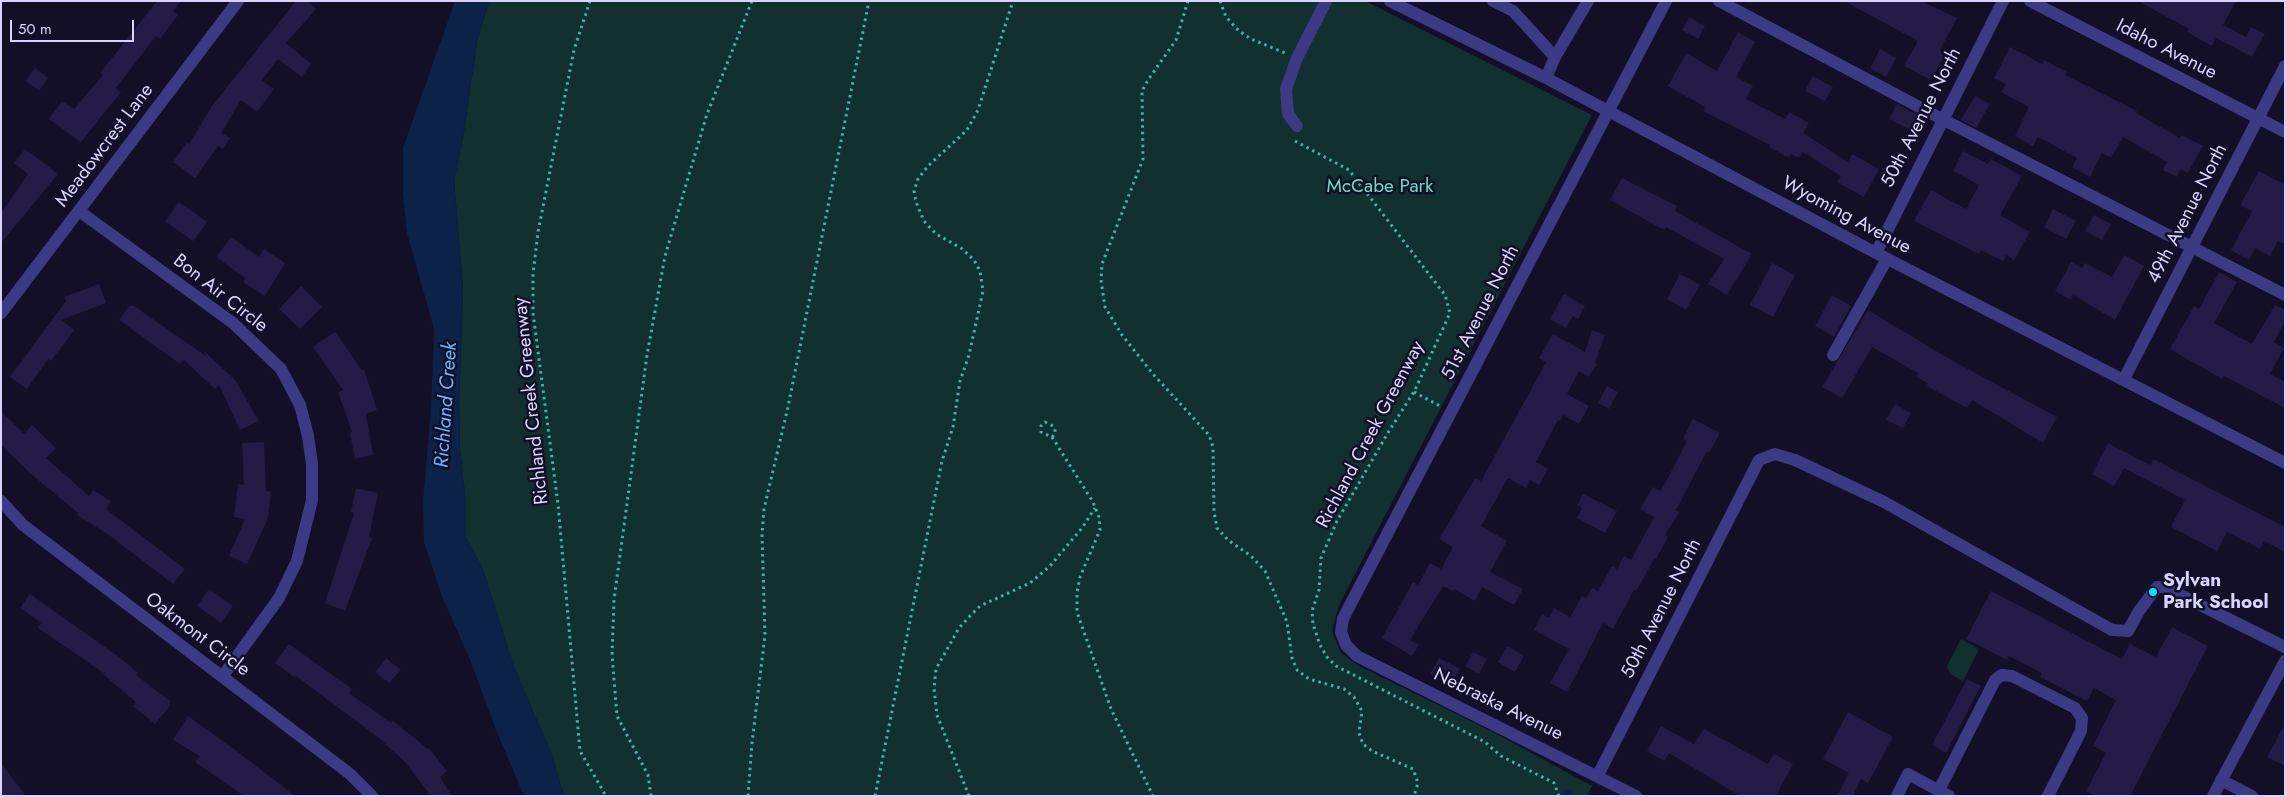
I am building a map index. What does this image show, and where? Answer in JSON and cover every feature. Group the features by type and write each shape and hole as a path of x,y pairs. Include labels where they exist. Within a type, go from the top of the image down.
{"street":[{"name":"Meadowcrest Lane","path":"1,313 238,1"},
{"path":"1297,126 1288,114 1286,89 1297,58 1326,1"},
{"name":"Wyoming Avenue","path":"1390,1 1546,78 1606,112 1881,256 2285,463"},
{"path":"1493,1 1512,10 1556,57"},
{"path":"1546,78 1588,1"},
{"name":"51st Avenue North","path":"1346,646 1341,632 1343,619 1606,112 1666,1"},
{"path":"1719,1 1942,119 2285,295"},
{"name":"50th Avenue North","path":"1832,355 1881,256 1942,119 2003,1"},
{"name":"Idaho Avenue","path":"2030,1 2285,132"},
{"name":"49th Avenue North","path":"2124,380 2285,66"},
{"name":"Bon Air Circle","path":"79,211 233,323 281,370 300,405 308,436 312,464 312,500 297,561 279,598 222,677"},
{"name":"50th Avenue North","path":"1598,776 1759,460 1775,454 1795,460 1884,502 2112,630 2128,631 2139,611 2157,587 2164,587 2285,648"},
{"name":"Oakmont Circle","path":"1,501 23,525 350,774 372,796"},
{"name":"Nebraska Avenue","path":"1346,646 1358,656 1375,665 1636,796"},
{"path":"2213,796 2285,661"},
{"path":"1897,796 1908,774 1944,793 1995,680 2002,675 2012,676 2075,708 2082,718 2081,730 2048,796"},
{"path":"2221,780 2252,796"}],"path":[{"name":"Richland Creek Greenway","path":"590,1 574,50 538,232 533,274 533,313 558,504 580,751 606,796"},
{"path":"651,796 648,775 617,716 612,656 614,600 647,355 665,256 706,114 752,1"},
{"path":"748,796 752,743 765,635 762,535 764,510 788,407 869,1"},
{"path":"876,796 942,461 953,426 960,381 969,355 983,291 980,271 974,260 961,248 936,234 924,221 916,202 914,191 918,179 928,166 967,130 978,110 1014,1"},
{"path":"1188,1 1176,40 1148,80 1142,92 1143,160 1102,264 1101,280 1106,307 1122,335 1153,374 1209,435 1213,447 1214,512 1217,528 1228,540 1251,556 1265,571 1287,622 1292,658 1297,670 1309,678 1344,688 1354,697 1362,711 1359,733 1363,744 1372,751 1413,769 1418,783 1414,796"},
{"path":"1220,1 1226,17 1234,26 1252,39 1285,54 1282,61"},
{"name":"Richland Creek Greenway","path":"1291,139 1349,170 1445,295 1450,308 1449,318 1414,392 1388,431 1337,521 1321,558 1319,590 1312,611 1315,632 1324,652 1336,666 1485,742 1501,756 1554,783 1559,796"},
{"path":"1414,392 1443,407"},
{"path":"1052,437 1055,429 1045,422 1040,430 1044,435 1052,437 1095,508 1100,530 1080,577 1076,593 1077,612 1111,709 1153,796"},
{"path":"969,796 937,715 934,688 936,669 959,628 970,616 980,606 1030,583 1050,566 1082,528 1095,508"}],"green space":[{"name":"McCabe Park","path":"489,1 1365,1 1592,115 1339,605 1332,631 1341,653 1357,665 1491,731 1592,786 1587,796 564,796 552,755 513,665 484,572 466,537 466,503 460,449 459,403 463,290 454,180 463,138 477,42"},
{"path":"1961,639 1979,649 1963,681 1950,674 1947,666"}],"water":[{"name":"Richland Creek","path":"455,1 489,1 477,42 463,138 454,180 463,290 459,403 460,449 466,503 466,537 484,572 513,665 552,755 564,796 524,796 496,730 471,662 441,594 424,542 423,501 431,410 434,329 407,233 403,195 403,148"}],"building":[{"path":"157,1 181,1 173,11 178,15 160,39 156,36 116,88 121,92 81,142 49,119 62,101 74,109 103,75 100,73"},
{"path":"296,1 307,1 316,9 286,43 311,64 302,77 278,59 262,80 274,89 257,112 241,100 221,133 230,138 223,149 218,146 195,178 173,162 187,142 189,144 212,106"},
{"path":"1844,1 1921,1 1957,18 1940,50 1946,53 1931,80 1904,66 1918,41"},
{"path":"2138,1 2236,1 2223,25 2246,37 2251,27 2265,34 2252,57 2216,38 2212,46 2187,32 2189,29"},
{"path":"1689,17 1705,26 1698,39 1682,30"},
{"path":"1738,32 1755,42 1736,77 1753,86 1746,99 1785,119 1789,112 1809,123 1803,133 1848,162 1852,154 1879,169 1864,197 1837,182 1841,176 1803,152 1799,158 1791,154 1789,158 1769,147 1770,145 1703,111 1705,107 1668,86 1686,53 1717,71"},
{"path":"2010,47 2042,64 2044,60 2067,72 2065,75 2137,111 2136,113 2180,138 2181,135 2203,146 2188,173 2180,169 2177,177 2163,170 2167,162 2123,137 2111,158 2102,153 2090,177 2072,167 2077,158 2038,137 2033,146 2015,136 2029,107 2001,92 2006,84 1994,78"},
{"path":"1880,49 1896,58 1886,77 1870,68"},
{"path":"35,68 48,78 39,91 26,81"},
{"path":"1813,76 1833,87 1825,101 1805,91"},
{"path":"1975,96 1990,104 1976,128 1961,120"},
{"path":"1897,104 1917,115 1909,129 1889,119"},
{"path":"25,149 58,174 1,243 1,213 28,174 14,163"},
{"path":"1963,151 1988,164 1991,159 2022,176 2000,215 2030,232 2014,260 2006,255 2003,261 1981,250 1979,254 1914,221 1931,190 1966,209 1979,185 1953,171"},
{"path":"2259,171 2285,185 2285,244 2278,241 2270,256 2255,248 2249,260 2231,250 2252,211 2240,205"},
{"path":"1622,178 1677,206 1675,211 1752,254 1727,295 1708,284 1724,259 1666,227 1664,230 1610,200"},
{"path":"179,202 207,222 193,241 165,221"},
{"path":"2053,209 2076,221 2066,239 2044,227"},
{"path":"2094,215 2111,224 2102,240 2085,231"},
{"path":"231,237 259,257 264,249 285,263 265,296 243,282 245,278 216,257"},
{"path":"2124,255 2144,266 2115,320 2073,295 2071,300 2055,291 2071,262 2082,268 2085,263 2112,277"},
{"path":"1772,263 1795,275 1773,317 1750,305"},
{"path":"2219,272 2237,282 2214,323 2252,344 2275,305 2285,310 2285,321 2274,342 2284,348 2270,374 2285,382 2285,408 2224,376 2222,379 2170,349 2194,306 2199,309"},
{"path":"1680,274 1700,285 1686,310 1667,299"},
{"path":"99,284 106,303 61,320 74,330 51,361 48,359 27,389 10,377 66,301 64,297"},
{"path":"301,286 322,307 300,329 279,309"},
{"path":"1564,294 1585,306 1578,319 1573,316 1566,328 1550,319"},
{"path":"1832,295 1851,306 1834,337 1815,326"},
{"path":"129,306 134,306 206,356 204,351 235,380 259,421 240,430 219,385 215,389 184,360 180,364 119,320"},
{"path":"1868,310 1953,361 2057,417 2043,443 1972,400 1967,408 1927,386 1928,383 1916,377 1918,373 1872,347 1842,398 1822,387"},
{"path":"1592,330 1605,335 1595,363 1597,364 1589,377 1579,371 1567,394 1589,406 1579,424 1563,415 1560,421 1558,420 1536,462 1548,469 1539,485 1530,480 1526,488 1508,478 1481,526 1507,541 1490,572 1523,589 1514,605 1482,587 1475,601 1454,589 1453,591 1443,586 1410,640 1419,645 1412,656 1382,638 1413,582 1418,585 1430,563 1441,569 1453,547 1439,539 1475,478 1481,481 1546,362 1539,358 1553,334 1585,352"},
{"path":"335,332 362,370 364,369 377,410 366,414 373,455 355,459 350,433 352,432 338,392 343,390 313,347"},
{"path":"1607,386 1618,392 1609,409 1598,403"},
{"path":"1895,404 1911,413 1903,428 1886,420"},
{"path":"1,411 24,434 32,425 56,448 46,458 89,496 93,490 111,501 106,509 185,569 173,584 109,535 77,515 78,513 31,474 1,445"},
{"path":"1693,419 1720,433 1709,453 1707,451 1676,510 1679,512 1665,535 1668,537 1656,559 1636,591 1634,590 1613,629 1603,623 1567,692 1550,683 1569,649 1534,630 1542,614 1549,618 1554,608 1570,617 1582,596 1586,598 1592,588 1598,591 1612,566 1617,569 1624,556 1631,560 1654,517 1640,509 1653,487 1661,491 1687,441 1683,439"},
{"path":"264,442 266,491 271,492 268,518 247,564 229,556 245,519 234,517 238,484 244,485 242,443"},
{"path":"2108,443 2150,465 2153,459 2285,527 2285,552 2264,541 2260,549 2227,532 2217,551 2171,527 2185,500 2124,468 2114,486 2092,474"},
{"path":"356,488 378,493 369,537 372,538 345,611 325,603 354,513 351,512"},
{"path":"1583,494 1617,511 1605,533 1577,518 1582,508 1577,505"},
{"path":"209,589 233,606 221,623 197,606"},
{"path":"1991,591 2122,659 2130,644 2156,657 2172,627 2208,646 2130,796 2096,796 2086,791 2106,753 2093,746 2116,700 2094,688 2087,701 2040,677 2042,673 2009,656 2007,660 1966,639"},
{"path":"30,594 119,657 138,673 136,675 170,701 170,706 155,724 133,706 136,702 105,674 38,628 41,623 20,608"},
{"path":"289,644 352,689 349,693 391,723 393,721 429,748 447,771 440,777 452,796 431,796 405,762 379,738 296,676 295,678 275,663"},
{"path":"1507,646 1524,656 1515,672 1498,662"},
{"path":"1473,652 1487,659 1479,674 1465,666"},
{"path":"386,658 401,670 389,683 375,672"},
{"path":"1439,658 1460,669 1451,685 1430,674"},
{"path":"1967,679 1981,686 1946,753 1932,745"},
{"path":"1848,712 1893,737 1868,783 1861,779 1853,796 1837,796 1849,773 1823,759"},
{"path":"188,716 295,796 244,796 195,762 200,756 173,740"},
{"path":"2285,724 2285,766 2267,757"},
{"path":"1661,726 1694,744 1704,729 1768,764 1774,754 1793,764 1776,796 1740,796 1669,753 1664,761 1647,751"},
{"path":"1,763 26,796 1,796"}],"waterway":[{"path":"1563,796 1570,792"}],"place":[{"name":"Sylvan Park School","path":"2153,592"}]}
